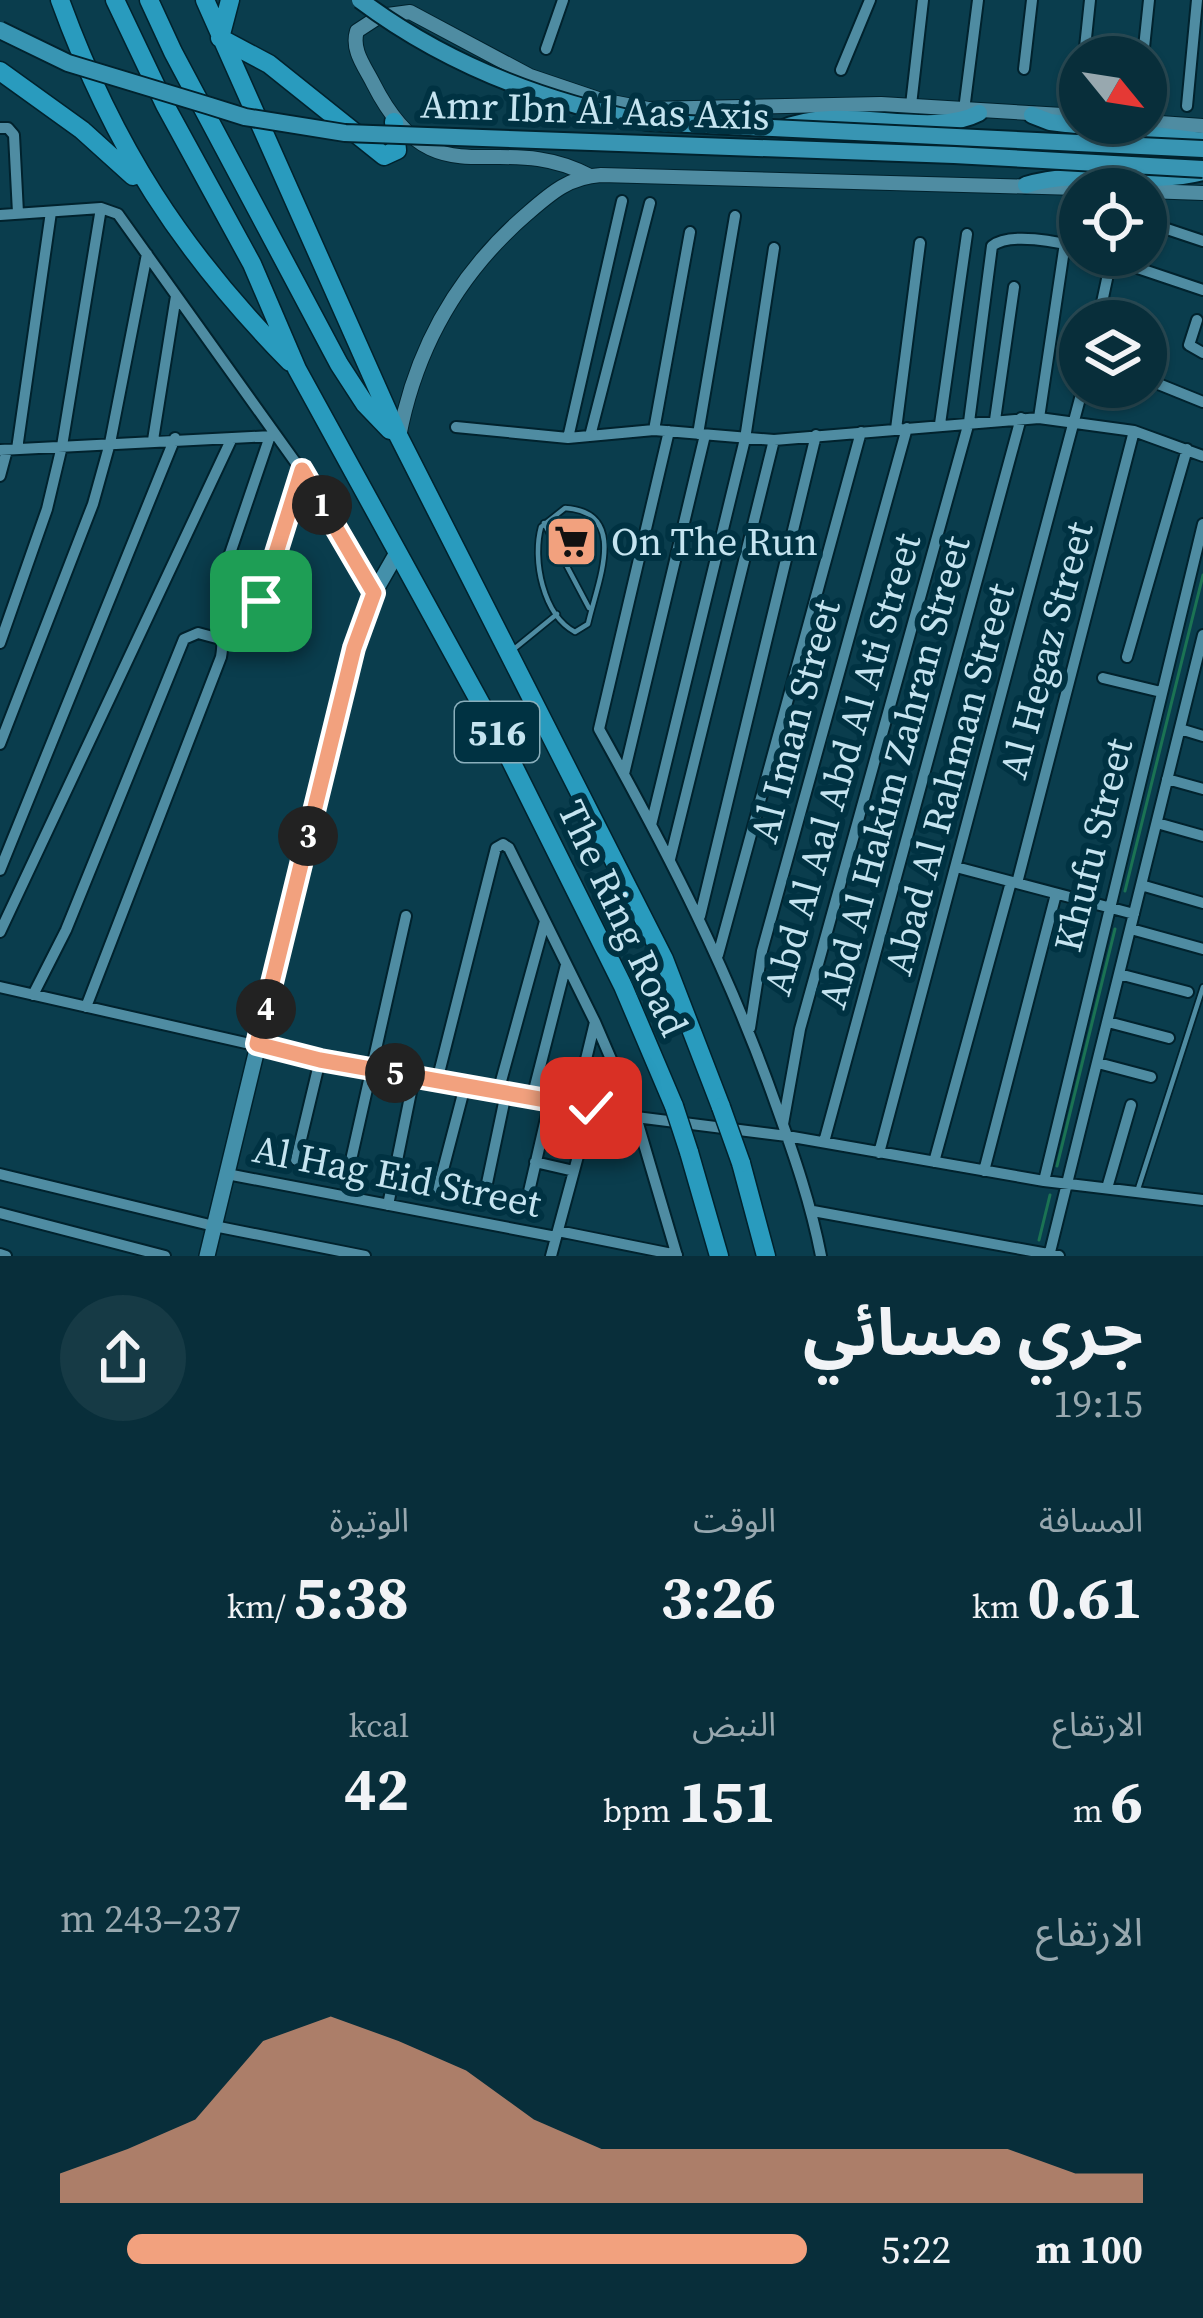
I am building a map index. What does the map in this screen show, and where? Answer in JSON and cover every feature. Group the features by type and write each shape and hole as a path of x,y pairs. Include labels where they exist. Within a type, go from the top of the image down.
{"highway":[{"name":"The Ring Road","path":"60,0 105,112 152,195 228,299 297,369"},
{"name":"The Ring Road","path":"115,0 164,105 267,295 297,369 509,756 623,986 674,1106 718,1256"},
{"name":"The Ring Road","path":"149,0 340,364 365,404 398,437"},
{"name":"The Ring Road","path":"205,0 398,437 664,959 741,1163 766,1256"},
{"path":"230,0 220,38 269,64 384,156 397,150 394,122"},
{"path":"2,74 82,130 152,195"}],"main road":[{"name":"Amr Ibn Al Aas Axis","path":"360,0 446,53 566,104 647,122 1203,145"},
{"name":"Amr Ibn Al Aas Axis","path":"0,30 68,63 227,112 345,133 954,155 1203,170"},
{"path":"780,129 818,119 956,120 972,111"},
{"path":"1032,115 1050,122 1203,145"},
{"path":"1026,185 1060,177 1166,177 1203,170"},
{"path":"207,1256 354,648 374,593 398,551"}],"street":[{"path":"546,49 563,0"},
{"path":"842,70 870,0"},
{"path":"910,105 923,0"},
{"path":"972,111 978,0"},
{"path":"1024,69 1032,0"},
{"path":"1086,36 1090,0"},
{"path":"1146,36 1150,0"},
{"path":"1187,106 1197,0"},
{"path":"1059,116 910,105 648,110 530,76 420,16 400,11 359,28 354,40 394,122 435,152 543,159 590,176 1059,187"},
{"path":"1167,123 1203,126"},
{"path":"0,128 14,135 18,213"},
{"path":"398,437 418,364 460,286 502,235 552,192 590,176"},
{"path":"1167,191 1203,193"},
{"path":"568,438 622,201"},
{"path":"590,436 650,203"},
{"path":"0,215 101,208 118,214 273,436 302,470 374,593"},
{"path":"0,643 47,509 62,446 101,208"},
{"path":"0,476 51,212"},
{"path":"624,774 702,434 735,216"},
{"path":"1167,229 1203,241"},
{"path":"654,430 690,232"},
{"path":"940,424 967,234"},
{"name":"Abd Al Aal Abd Al Ati Street","path":"785,1130 800,1029 968,422 992,246 1001,240 1059,243"},
{"name":"Al Iman Street","path":"749,1031 762,951 901,428 920,243"},
{"path":"651,825 745,439 774,248"},
{"path":"0,745 71,567 110,442 147,254"},
{"path":"1039,418 1059,276"},
{"path":"1161,276 1203,290"},
{"path":"1102,300 1107,279"},
{"path":"995,420 1014,286"},
{"path":"152,440 176,296"},
{"path":"1197,320 1197,350"},
{"path":"1167,388 1203,402"},
{"name":"Abad Al Rahman Street","path":"879,1153 1079,408"},
{"name":"Abd Al Hakim Zahran Street","path":"824,1142 1021,418"},
{"path":"456,427 568,438 654,430 774,440 1039,418 1134,431 1203,456"},
{"path":"669,431 598,729 718,955 813,1211 821,1256"},
{"name":"Al Hegaz Street","path":"934,1162 1134,431"},
{"path":"718,955 861,432"},
{"path":"700,916 816,435"},
{"path":"8,450 273,436"},
{"path":"86,1006 224,640 221,580 273,436"},
{"path":"0,870 175,438"},
{"path":"0,932 232,438"},
{"path":"670,859 774,440"},
{"path":"1127,657 1187,448"},
{"path":"261,601 302,470"},
{"name":"Khufu Street","path":"1044,1181 1203,524"},
{"path":"33,995 66,930 184,639 198,633 224,640"},
{"path":"813,1211 1052,1256 1167,779 1197,684 1203,635"},
{"path":"1103,678 1161,692"},
{"path":"1180,729 1203,736"},
{"path":"1167,779 1203,789"},
{"path":"1156,823 1203,836"},
{"path":"436,1081 496,848 506,845 546,919 636,1117 677,1256"},
{"path":"956,867 1134,914"},
{"path":"1142,885 1203,903"},
{"path":"984,1171 1056,894"},
{"path":"349,1168 406,916"},
{"path":"486,1188 502,1092 546,919"},
{"path":"1131,929 1203,950"},
{"path":"532,1098 566,965"},
{"path":"1119,974 1188,992"},
{"path":"0,987 320,1060 636,1117 744,1131 785,1130 879,1153 1044,1181 1203,1199"},
{"path":"575,1106 595,1022"},
{"path":"1108,1022 1168,1038"},
{"path":"296,1160 320,1060"},
{"path":"1098,1064 1151,1077"},
{"path":"388,1204 414,1077"},
{"path":"438,1189 464,1086"},
{"path":"526,1200 550,1101"},
{"path":"1107,1188 1131,1105"},
{"path":"551,1256 591,1108"},
{"path":"536,1162 574,1171"},
{"path":"0,1174 214,1226 365,1256"},
{"name":"Al Hag Eid Street","path":"227,1174 677,1256"},
{"path":"0,1213 165,1256"}],"lane":[{"path":"571,508 596,519 603,528 605,545 591,610 585,628 575,632 557,614 538,569 538,535 544,523 558,510 571,508"},
{"path":"544,523 591,610"},
{"path":"510,652 557,614"},
{"path":"1137,1192 1203,987"}],"waterway":[{"path":"1125,891 1203,575"},
{"path":"1057,1166 1115,929"},
{"path":"1039,1240 1050,1195"}],"place":[{"name":"On The Run","path":"572,541"}],"route":[{"path":"261,601 302,470 374,593 354,648 257,1044 320,1060 591,1108"}]}
